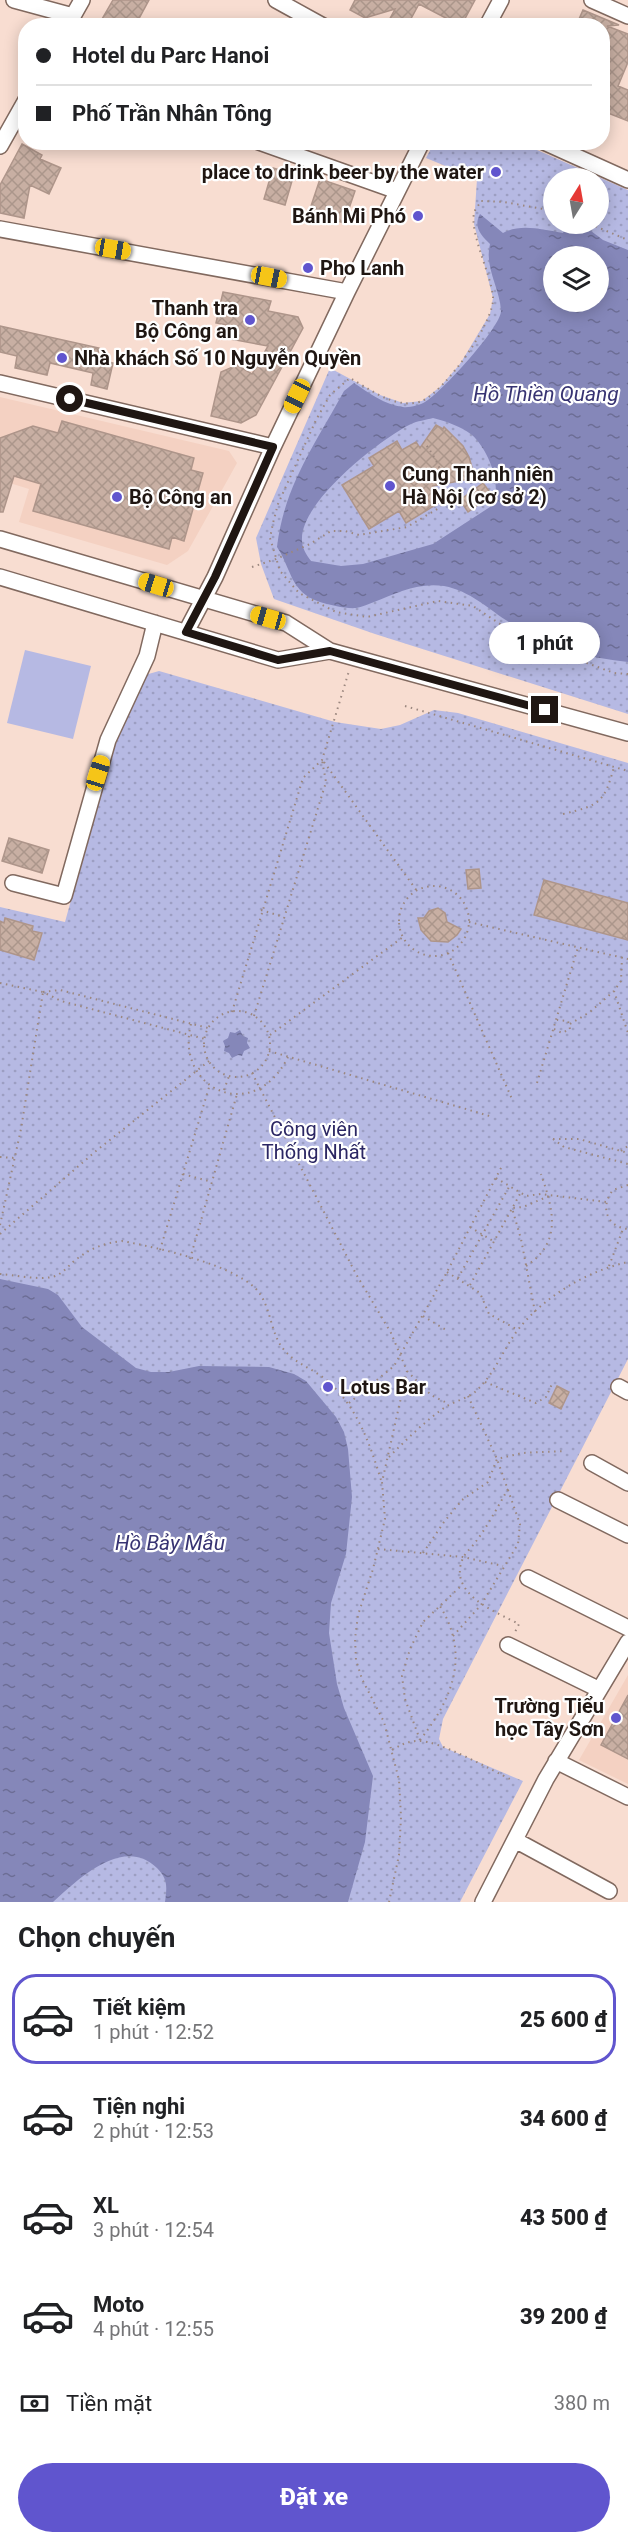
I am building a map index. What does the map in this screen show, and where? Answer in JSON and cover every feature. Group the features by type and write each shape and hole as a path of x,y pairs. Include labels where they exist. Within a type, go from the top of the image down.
{"street":[{"path":"14,0 62,18"},
{"path":"72,18 82,0"},
{"path":"276,0 309,18"},
{"path":"491,18 501,0"},
{"path":"592,0 628,16"},
{"path":"0,146 5,125 18,110"},
{"path":"282,150 397,191"},
{"path":"186,632 215,577 346,292 418,150"},
{"path":"562,150 628,180"},
{"path":"0,229 346,292"},
{"path":"0,383 273,447"},
{"path":"0,539 286,623 330,651 628,733"},
{"path":"0,577 278,660 330,651"},
{"path":"13,883 64,896 108,740 147,656 155,623"},
{"path":"592,1463 628,1483"},
{"path":"558,1500 628,1535"},
{"path":"528,1578 628,1628"},
{"path":"485,1901 556,1761 628,1642"},
{"path":"508,1645 598,1689"},
{"path":"556,1761 628,1797"},
{"path":"514,1840 609,1891"}],"path":[{"path":"543,209 504,202 481,201 474,211 474,224 493,298 490,314 482,329 460,364 440,387 422,401 403,403 380,395 350,378 330,395 297,459 278,504 270,538 280,571 299,593 336,612 366,617 438,601 473,606 506,628 557,652 614,673 628,674"},
{"path":"609,232 628,240"},
{"path":"252,567 276,560 331,531 345,531 359,535 407,527 440,508 448,495 437,459 424,442"},
{"path":"232,1012 261,910 303,778 322,760 335,722 352,657"},
{"path":"405,706 628,771"},
{"path":"322,760 417,891"},
{"path":"254,1016 326,782 322,760"},
{"path":"563,814 599,801 606,793 614,767"},
{"path":"432,887 453,892 462,900 469,922 467,933 461,943 448,953 430,956 419,953 410,946 399,926 404,904 417,891 432,887"},
{"path":"261,910 284,917"},
{"path":"469,922 628,959"},
{"path":"269,1036 403,937"},
{"path":"537,1083 578,946"},
{"path":"448,953 512,1099"},
{"path":"570,1024 590,1012 614,991 621,981 622,957"},
{"path":"0,983 43,992 61,1001 205,1039"},
{"path":"43,992 60,990 208,1028"},
{"path":"614,991 628,1033"},
{"path":"0,1225 15,1158 43,992"},
{"path":"232,1012 243,1012 254,1016 261,1021 269,1036 269,1051 260,1068 252,1074 240,1077 229,1076 221,1072 209,1061 205,1039 208,1028 222,1015 232,1012"},
{"path":"557,1020 563,1019 570,1024"},
{"path":"191,1024 188,1047 196,1071 210,1084 224,1091 252,1094 276,1077 288,1057"},
{"path":"554,1029 567,1032 570,1024"},
{"path":"269,1051 493,1117"},
{"path":"0,1234 96,1150 209,1061"},
{"path":"252,1074 408,1371 431,1395 450,1405"},
{"path":"224,1091 229,1076"},
{"path":"160,1250 210,1084"},
{"path":"190,1259 237,1094"},
{"path":"628,1153 579,1140 553,1139 564,1147 628,1164"},
{"path":"621,1151 628,1146"},
{"path":"0,1157 15,1158"},
{"path":"349,1403 394,1366 447,1272 503,1164"},
{"path":"183,1174 212,1182"},
{"path":"526,1266 546,1249 551,1236 552,1212 541,1174"},
{"path":"495,1178 520,1194 606,1202"},
{"path":"628,1185 613,1190 606,1202 607,1216 616,1226 628,1229"},
{"path":"458,1278 509,1187"},
{"path":"470,1285 520,1194"},
{"path":"512,1208 523,1207 549,1196"},
{"path":"512,1208 535,1312"},
{"path":"470,1227 494,1241"},
{"path":"609,1266 623,1229"},
{"path":"0,1274 52,1277 70,1267 75,1259 105,1243 122,1241 228,1270 257,1290 268,1306 276,1337 286,1352 323,1377 349,1403 363,1428 381,1482 385,1519 358,1615 355,1639 356,1660 362,1679 384,1722 399,1780 401,1817 399,1855 389,1902"},
{"path":"387,1459 408,1438 450,1405 468,1396 485,1382 518,1330 535,1312 561,1291 609,1266 628,1262"},
{"path":"447,1272 480,1293 489,1314 518,1330"},
{"path":"423,1316 446,1330"},
{"path":"381,1482 408,1371"},
{"path":"485,1382 536,1402 546,1397 552,1384"},
{"path":"453,1636 481,1605 518,1544 520,1524 497,1459 468,1396"},
{"path":"497,1459 522,1453 565,1451"},
{"path":"423,1553 462,1500 488,1482 497,1459"},
{"path":"508,1489 478,1540 463,1557 460,1569 462,1585 481,1605 519,1624 508,1645"},
{"path":"378,1549 463,1557 503,1566"},
{"path":"420,1740 405,1699 402,1676 410,1649 423,1622 462,1585"},
{"path":"420,1740 445,1705 452,1684 455,1662 453,1636 449,1622 439,1605"},
{"path":"392,1750 407,1742 420,1740 512,1780"}],"shaded area":[{"name":"Bộ Công an","path":"0,397 229,451 237,463 188,551 167,565 19,522 29,489 0,480"},
{"name":"Trường Tiểu học Tây Sơn","path":"628,1675 628,1784 579,1760"}],"green space":[{"name":"Hồ Thiền Quang","path":"430,150 537,150 578,168 543,168 543,234 609,234 609,182 628,190 628,714 375,634 274,599 261,564 256,538 330,368 380,395 403,403 422,401 440,387 460,364 490,314 493,298 474,224 477,179 426,158"},
{"path":"25,650 91,666 73,739 7,723"},
{"name":"Công viên Thống Nhất","path":"159,671 335,722 381,729 400,725 434,710 458,713 628,763 628,1359 443,1719 439,1739 443,1747 523,1781 460,1902 0,1902 0,907 65,922 111,755 145,675"}],"water":[{"name":"Hồ Thiền Quang","path":"480,214 503,233 525,228 543,230 543,234 595,234 603,240 628,250 628,662 582,654 553,645 512,624 463,592 444,586 408,589 356,608 320,602 310,598 297,586 277,547 286,504 294,485 312,447 344,391 354,383 377,398 396,406 411,407 425,402 456,373 491,331 501,311 500,302 489,261 490,244 479,230 477,223","holes":["433,418 454,425 472,435 489,459 496,490 490,507 433,544 363,564 341,566 311,561 302,543 305,525 314,508 344,474 380,444 411,424"]},
{"path":"240,1030 243,1036 248,1038 247,1043 250,1048 244,1051 242,1056 232,1058 224,1051 223,1041 228,1038 230,1032 235,1033"},
{"name":"Hồ Bảy Mẫu","path":"0,1279 48,1289 58,1295 82,1327 136,1368 151,1372 169,1372 199,1366 269,1367 294,1374 306,1381 336,1417 344,1432 348,1449 352,1497 346,1554 331,1603 329,1633 337,1684 344,1708 373,1776 365,1842 348,1902 165,1902 166,1884 161,1872 144,1859 130,1856 116,1858 88,1872 53,1902 0,1902"}],"building":[{"path":"113,0 149,0 139,18 103,18"},
{"path":"355,0 475,0 465,18 446,18 419,4 411,18 390,18 395,9 365,18 350,10"},
{"path":"583,10 602,18 580,18"},
{"path":"610,27 628,34 628,62 618,86 628,90 628,121 610,114"},
{"path":"19,150 33,150 42,155 40,159 61,168 49,194 30,185 24,218 0,213 0,185"},
{"path":"273,168 294,174 285,205 264,199"},
{"path":"320,179 355,191 344,223 309,212"},
{"path":"223,292 271,301 268,311 298,317 303,328 256,415 241,423 211,416 221,372 237,365 252,374 268,346 230,339 233,326 216,323"},
{"name":"Nhà khách Số 10 Nguyễn Quyền","path":"0,326 99,348 97,359 113,363 107,389 91,385 93,373 50,363 47,375 15,368 17,356 0,352"},
{"name":"Bộ Công an","path":"62,421 194,458 191,470 203,473 184,541 172,537 169,549 33,511 41,484 14,476 3,512 0,512 0,438 33,426 58,433"},
{"name":"Cung Thanh niên Hà Nội (cơ sở 2)","path":"436,425 443,429 444,427 463,446 475,478 433,486 442,501 406,523 399,511 369,529 342,485 374,466 369,458 397,441 402,450 416,442 420,448"},
{"path":"483,483 492,495 468,512 460,500"},
{"path":"9,838 49,850 42,873 2,861"},
{"path":"479,869 481,888 468,889 466,870"},
{"path":"544,880 628,903 628,940 534,915"},
{"path":"438,908 445,913 447,922 461,929 448,942 431,941 421,930 418,918 424,918 429,911"},
{"path":"5,918 33,926 32,931 42,933 34,960 0,950 0,921 4,923"},
{"path":"557,1386 569,1392 561,1409 549,1403"},
{"path":"628,1695 628,1759 601,1745"}],"place":[{"name":"place to drink beer by the water","path":"496,172"},
{"name":"Bánh Mi Phó","path":"418,216"},
{"name":"Pho Lanh","path":"308,268"},
{"name":"Thanh tra Bộ Công an","path":"250,320"},
{"name":"Nhà khách Số 10 Nguyễn Quyền","path":"62,358"},
{"name":"Cung Thanh niên Hà Nội (cơ sở 2)","path":"390,486"},
{"name":"Bộ Công an","path":"117,497"},
{"name":"Lotus Bar","path":"328,1387"},
{"name":"Trường Tiểu học Tây Sơn","path":"616,1718"}],"route":[{"path":"70,399 273,447 215,577 186,632 278,660 330,651 545,710"}]}
